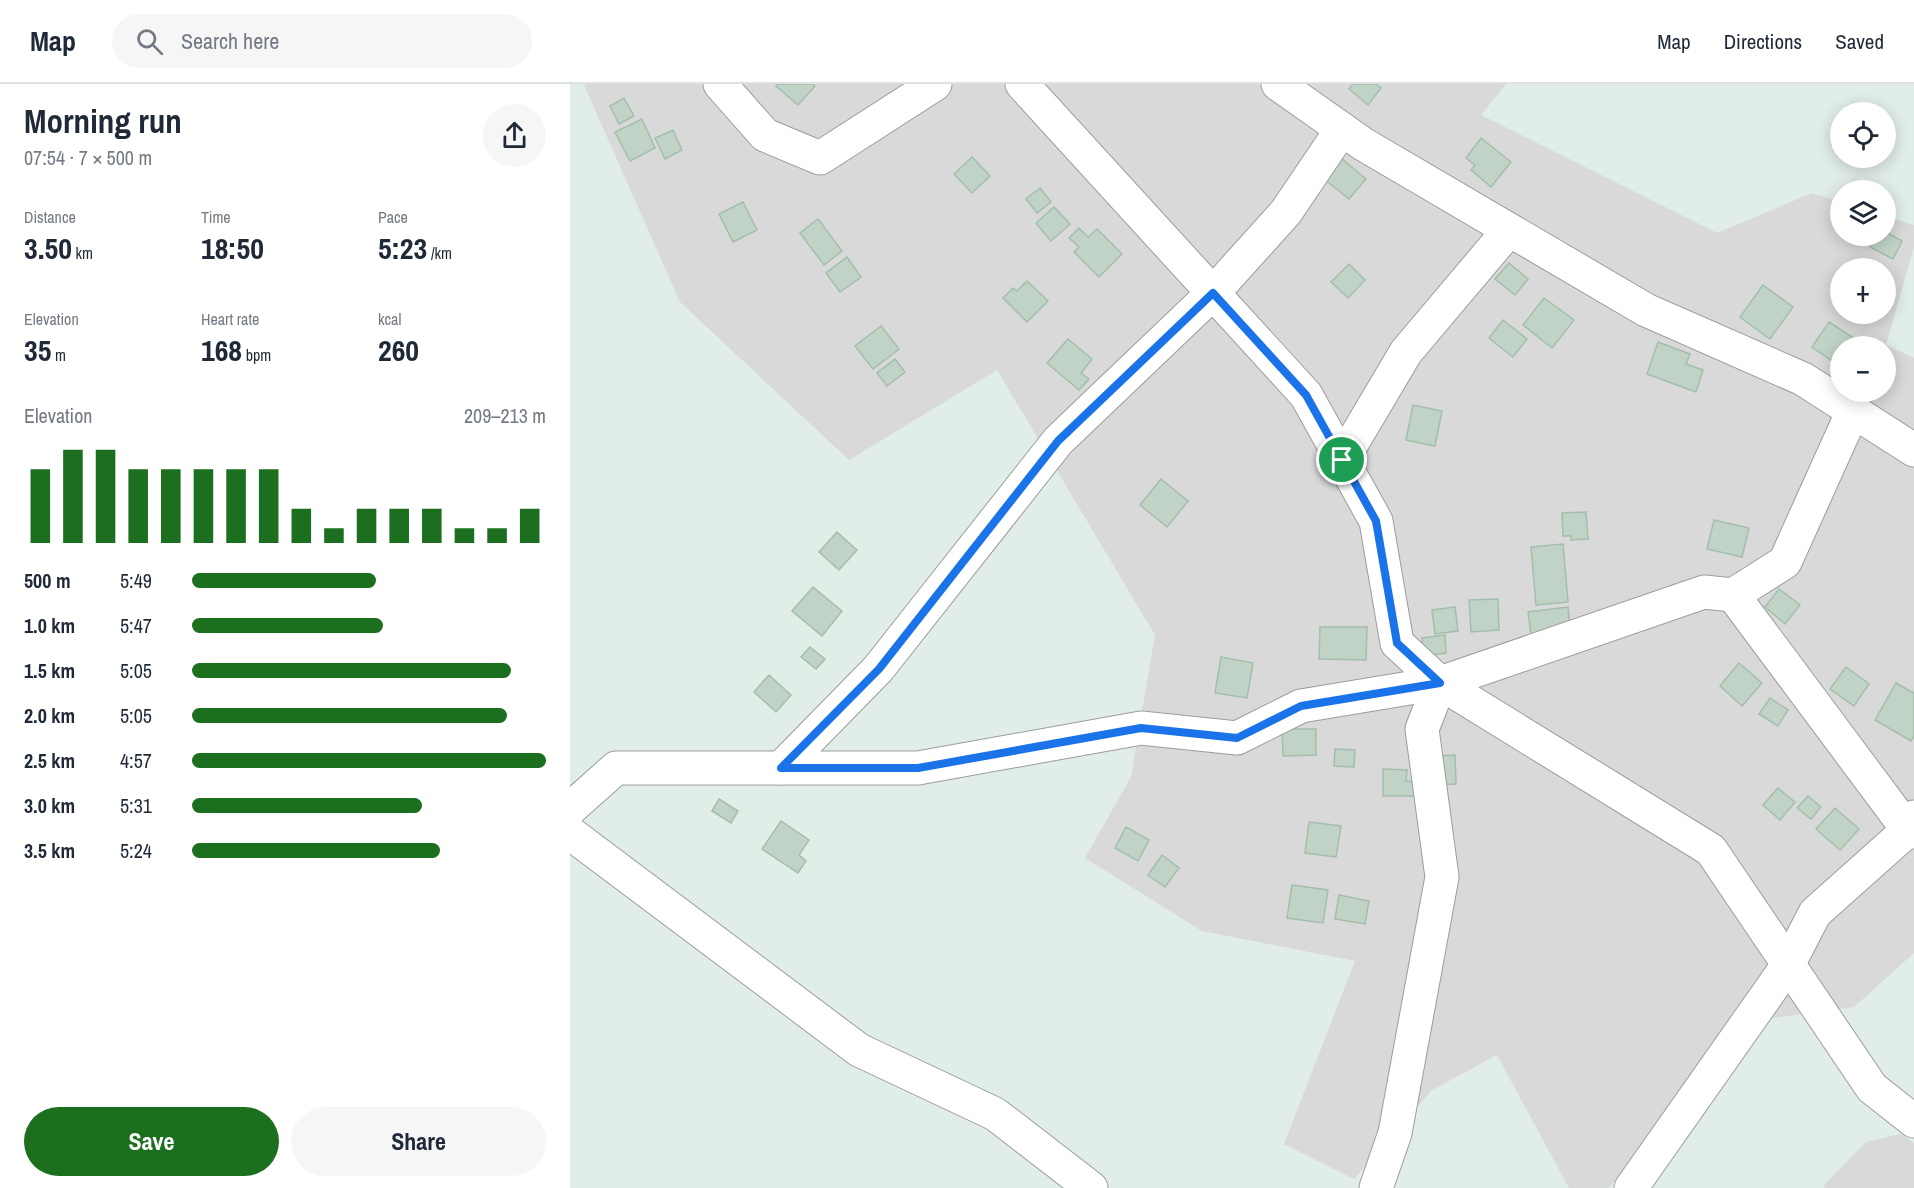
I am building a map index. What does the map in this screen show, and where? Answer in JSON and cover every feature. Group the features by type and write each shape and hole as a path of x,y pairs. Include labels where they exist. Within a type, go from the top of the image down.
{"street":[{"path":"720,84 765,135 820,158 935,84"},
{"path":"1022,84 1306,395 1376,521 1397,643 1440,683 1712,850 1872,1088 1914,1121"},
{"path":"1278,84 1363,144 1646,310 1803,379 1914,450"},
{"path":"781,768 879,669 1058,441 1213,293 1286,212 1342,129"},
{"path":"1342,460 1406,352 1509,230"},
{"path":"570,809 616,768 918,768 1141,728 1237,738 1301,706 1440,683 1704,592 1733,595 1785,562 1853,411"},
{"path":"1631,1188 1788,965 1815,913 1912,827 1733,595"},
{"path":"1376,1188 1395,1133 1442,877 1422,729 1440,683"},
{"path":"570,833 859,1050 994,1114 1092,1188"}],"shaded area":[{"path":"586,84 1506,84 1481,115 1717,233 1812,193 1830,199 1830,246 1896,246 1896,219 1914,225 1914,247 1896,310 1896,258 1830,258 1830,324 1892,324 1889,336 1830,336 1830,402 1896,402 1896,350 1914,358 1914,953 1854,1007 1766,1019 1608,1188 1569,1188 1497,1055 1432,1090 1354,1179 1284,1144 1355,961 1202,931 1085,858 1131,777 1155,635 997,370 849,460 680,302 584,85"},
{"path":"1901,1134 1914,1143 1914,1188 1825,1188 1823,1186 1866,1142"}],"building":[{"path":"778,84 813,84 815,86 798,105 776,86"},
{"path":"1353,84 1376,84 1381,88 1368,105 1349,89"},
{"path":"624,98 634,116 619,124 610,106"},
{"path":"642,119 655,148 630,161 615,132"},
{"path":"673,130 682,150 665,159 655,138"},
{"path":"1481,138 1511,162 1491,187 1471,170 1475,165 1466,158"},
{"path":"972,157 990,176 972,193 954,174"},
{"path":"1341,158 1366,179 1349,199 1323,178"},
{"path":"1040,188 1051,202 1037,213 1026,199"},
{"path":"743,202 757,230 733,242 719,214"},
{"path":"1054,207 1070,224 1051,241 1036,223"},
{"path":"818,219 842,251 824,265 800,233"},
{"path":"1079,228 1088,237 1097,229 1122,254 1099,277 1074,252 1079,247 1069,238"},
{"path":"1896,238 1902,241 1894,258 1870,247 1896,246"},
{"path":"847,257 861,277 840,292 826,273"},
{"path":"1509,263 1528,279 1515,295 1495,279"},
{"path":"1349,264 1365,280 1348,298 1331,282"},
{"path":"1027,281 1048,301 1027,322 1003,298 1013,288 1017,291"},
{"path":"1763,285 1793,307 1770,339 1740,317"},
{"path":"1544,298 1574,320 1552,348 1523,325"},
{"path":"1503,320 1527,339 1513,357 1489,338"},
{"path":"1829,322 1850,336 1830,336 1830,360 1812,347"},
{"path":"881,326 899,349 873,369 855,346"},
{"path":"1068,339 1092,359 1081,373 1089,379 1079,390 1047,363"},
{"path":"1658,342 1690,354 1686,364 1703,370 1696,392 1647,374"},
{"path":"895,359 905,372 887,386 877,373"},
{"path":"1413,405 1442,411 1435,446 1406,440"},
{"path":"1161,479 1188,501 1167,527 1140,505"},
{"path":"1586,512 1588,539 1571,540 1571,536 1563,536 1562,513"},
{"path":"1714,520 1749,528 1742,557 1707,549"},
{"path":"837,532 857,550 839,570 819,552"},
{"path":"1563,544 1568,602 1536,605 1531,547"},
{"path":"813,587 842,611 822,636 792,611"},
{"path":"1779,589 1800,605 1785,624 1765,607"},
{"path":"1498,599 1499,630 1471,632 1469,600"},
{"path":"1455,607 1458,631 1435,634 1432,610"},
{"path":"1568,607 1570,631 1531,635 1528,612"},
{"path":"1320,627 1367,627 1366,660 1319,659"},
{"path":"1445,635 1446,653 1423,656 1422,638"},
{"path":"810,647 825,659 816,669 801,657"},
{"path":"1221,657 1253,663 1247,698 1215,693"},
{"path":"1739,663 1762,683 1742,706 1720,686"},
{"path":"1846,667 1869,684 1854,706 1830,689"},
{"path":"769,675 791,695 776,712 754,692"},
{"path":"1896,683 1914,693 1914,736 1911,741 1875,720"},
{"path":"1770,698 1788,710 1778,726 1759,714"},
{"path":"1282,729 1316,729 1316,755 1283,756"},
{"path":"1335,749 1355,750 1354,767 1334,766"},
{"path":"1455,755 1456,784 1437,785 1436,756"},
{"path":"1383,769 1407,770 1406,781 1420,782 1420,796 1383,796"},
{"path":"1778,788 1795,802 1780,820 1763,805"},
{"path":"1808,796 1821,807 1811,819 1797,808"},
{"path":"719,799 738,811 731,823 712,811"},
{"path":"1835,808 1859,829 1840,850 1816,829"},
{"path":"781,821 809,840 799,855 806,861 798,873 762,849"},
{"path":"1309,822 1341,826 1336,857 1305,853"},
{"path":"1126,827 1149,840 1138,861 1115,848"},
{"path":"1162,855 1179,868 1165,887 1148,875"},
{"path":"1292,885 1328,890 1323,923 1287,918"},
{"path":"1339,895 1369,901 1365,924 1335,919"}],"route":[{"path":"1213,293 1306,395 1342,460 1376,521 1397,643 1440,683 1301,706 1237,738 1141,728 918,768 781,768 879,669 1058,441 1213,293"}]}
